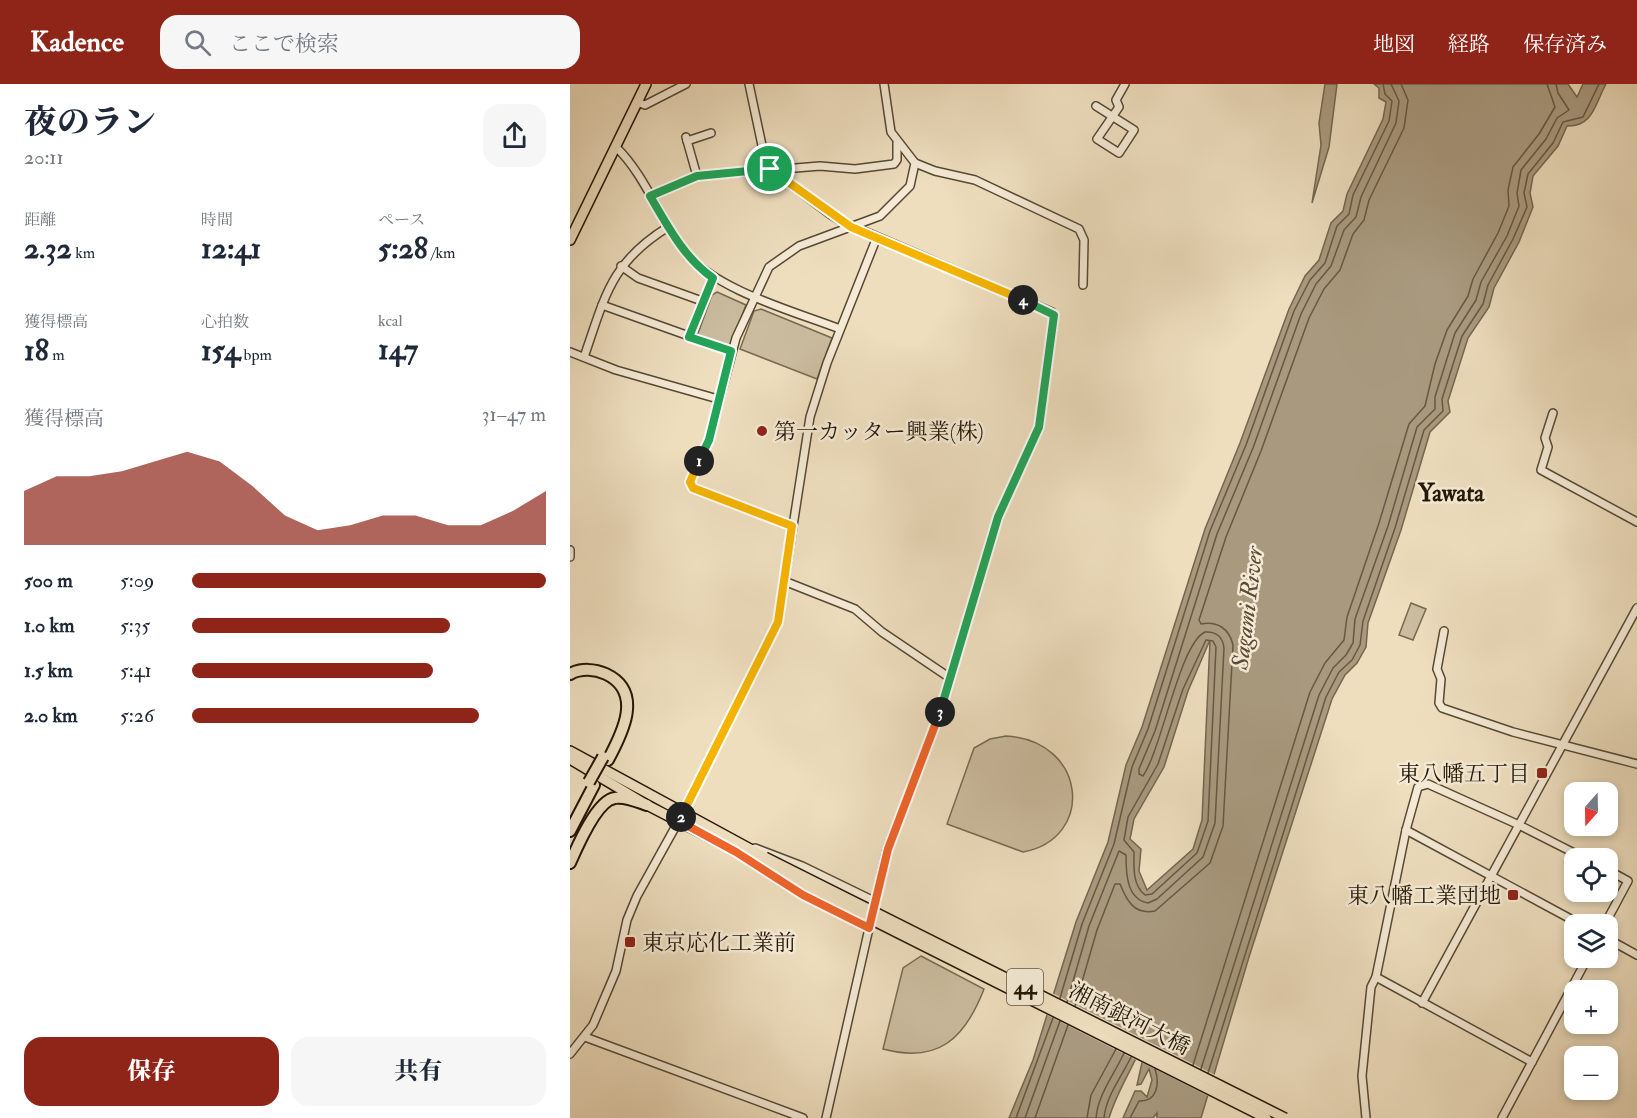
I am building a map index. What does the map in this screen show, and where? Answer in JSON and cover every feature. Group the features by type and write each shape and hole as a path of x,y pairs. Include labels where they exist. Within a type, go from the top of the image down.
{"highway":[{"path":"570,674 588,670 603,673 617,682 625,693 628,704 626,721 570,818"},
{"path":"570,682 585,676 599,678 612,685 620,698 620,720 605,758"},
{"path":"570,831 591,784"},
{"path":"570,863 589,826 605,802 617,797 647,805"}],"main road":[{"path":"570,240 646,84"},
{"name":"44","path":"570,751 681,817 763,861"},
{"name":"44","path":"570,759 647,805 681,817"},
{"name":"湘南銀河大橋","path":"763,861 1266,1118"},
{"name":"湘南銀河大橋","path":"763,861 1284,1118"}],"street":[{"path":"637,102 645,105 686,84"},
{"path":"748,84 769,169 853,227 1054,315 1039,427 998,517 951,678 918,774 888,849 874,901 826,1118"},
{"path":"884,84 891,132 897,143 915,163 935,171 975,180 1079,229 1084,240 1083,285"},
{"path":"1096,106 1113,116 1134,130 1119,153 1097,139 1113,116 1119,107 1116,100 1125,84"},
{"path":"697,176 686,139 711,133"},
{"path":"650,196 697,176 836,165 855,169 894,164 897,160 897,143"},
{"path":"616,147 693,261 713,278 840,329"},
{"path":"792,526 690,485 709,440 731,351 754,295 769,267 782,255 798,246 880,216 907,191 912,182 915,163"},
{"path":"584,357 602,305 621,266 640,246 668,227"},
{"path":"570,1054 585,1037 610,986 627,920 637,896 681,817 778,622 810,417 840,329 877,237"},
{"path":"621,266 639,278 702,301"},
{"path":"689,337 713,278"},
{"path":"602,305 731,351"},
{"path":"570,352 648,380 718,399"},
{"path":"1553,413 1545,438 1548,447 1540,470 1637,522"},
{"path":"570,550 570,557"},
{"path":"784,581 855,609 882,632 951,678"},
{"path":"1422,1004 1637,608"},
{"path":"1444,631 1437,669 1441,680 1439,703 1442,708 1513,732 1563,743 1637,764"},
{"path":"1366,1118 1362,1076 1371,987 1376,977 1406,830 1418,787 1428,783 1564,848"},
{"path":"1406,830 1564,915"},
{"path":"740,849 768,852 874,901"},
{"path":"740,849 803,895 869,928"},
{"path":"1618,876 1628,881 1618,900"},
{"path":"1618,945 1637,955"},
{"path":"1503,1118 1582,968"},
{"path":"1376,977 1532,1062"},
{"path":"585,1037 803,1118"}],"shaded area":[{"path":"717,292 746,305 729,350 696,339 712,295"},
{"path":"761,309 832,338 817,379 740,349 754,311"},
{"path":"1411,603 1426,609 1413,640 1399,635"},
{"path":"1006,736 1033,742 1053,754 1066,771 1072,791 1071,811 1062,829 1046,843 1023,852 947,824 974,748 990,739"},
{"path":"921,956 984,989 968,1021 947,1043 935,1050 920,1053 903,1053 883,1049 903,968"}],"water":[{"path":"1325,84 1337,84 1329,147 1312,203 1321,145 1319,123"},
{"name":"Sagami River","path":"1374,84 1568,84 1577,97 1583,84 1606,84 1592,113 1583,123 1567,126 1558,146 1533,176 1530,193 1533,207 1519,242 1494,288 1489,307 1468,338 1448,401 1450,412 1430,432 1401,530 1368,623 1366,647 1357,663 1345,675 1332,699 1249,957 1201,1118 1157,1118 1157,1113 1153,1118 1123,1118 1135,1091 1141,1091 1147,1097 1152,1080 1149,1069 1141,1084 1137,1085 1144,1054 1141,1048 1109,1118 1009,1118 1033,1060 1076,922 1108,842 1126,765 1142,727 1205,529 1240,443 1289,309 1305,276 1319,260 1331,223 1343,211 1347,194 1383,119 1386,102 1379,98 1379,88","holes":["1210,640 1202,820 1193,849 1147,890 1139,871 1141,849 1130,839 1134,819 1164,767 1188,691"]}],"pier":[{"path":"1052,993 1217,1076 1210,1097 1139,1061 1140,1057 1138,1061 1045,1014"}],"place":[{"name":"第一カッター興業(株)","path":"762,431"},
{"name":"東八幡五丁目","path":"1542,773"},
{"name":"東八幡工業団地","path":"1513,895"},
{"name":"東京応化工業前","path":"630,942"}],"district":[{"name":"Yawata","path":"1451,493"}],"route":[{"path":"770,169 772,173 851,227 1052,312 1054,315 1045,368 1039,427 998,517 936,724 888,849 869,928 803,895 736,852 679,821 778,622 792,526 690,485 709,440 731,351 689,337 713,278 703,271 684,250 650,196 678,182 697,176 770,169"}]}
